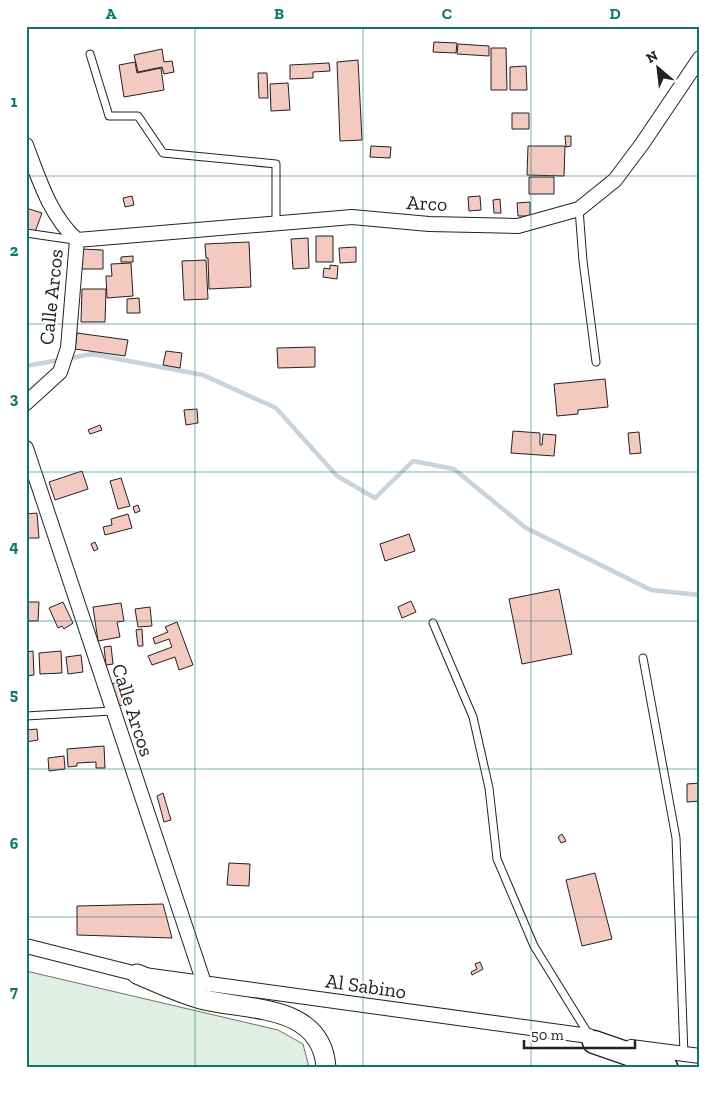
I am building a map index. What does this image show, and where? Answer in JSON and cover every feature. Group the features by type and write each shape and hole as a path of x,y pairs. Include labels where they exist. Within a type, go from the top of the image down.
{"highway":[{"path":"591,1039 675,1060"}],"main road":[{"path":"137,974 202,999 292,1017 314,1034 322,1046 326,1067"}],"street":[{"name":"Arco","path":"77,240 352,217 429,224 518,226 579,209 615,180 642,144 700,58"},
{"path":"26,145 54,212 65,229 77,240"},
{"name":"Calle Arcos","path":"26,403 60,372 68,348 77,240"},
{"name":"Calle Arcos","path":"26,448 204,983"},
{"name":"Al Sabino","path":"26,946 137,974 591,1039"},
{"path":"675,1060 700,1056"}],"lane":[{"path":"90,54 109,116 138,116 163,153 276,164 276,224"},
{"path":"579,209 583,262 596,362"},
{"path":"26,233 77,240"},
{"path":"433,623 472,718 489,788 497,859 534,946 591,1039"},
{"path":"643,658 676,838 675,1060"},
{"path":"26,716 112,711"}],"green space":[{"path":"26,971 278,1030 303,1044 309,1067 26,1067"}],"building":[{"path":"434,42 457,43 456,53 433,52"},
{"path":"458,44 489,46 489,56 457,54"},
{"path":"491,48 506,48 507,90 491,90"},
{"path":"162,49 164,62 172,61 174,72 164,74 162,67 138,72 134,55"},
{"path":"358,60 362,140 340,141 337,62"},
{"path":"135,62 137,73 161,68 164,90 124,97 119,65"},
{"path":"329,63 330,71 313,72 313,78 290,79 290,65"},
{"path":"526,66 527,90 510,90 510,67"},
{"path":"258,73 267,73 268,98 259,98"},
{"path":"288,83 290,110 271,111 270,84"},
{"path":"512,113 529,113 529,129 512,129"},
{"path":"565,136 571,136 571,146 566,147"},
{"path":"371,146 391,147 390,158 370,157"},
{"path":"528,146 565,146 564,176 527,175"},
{"path":"529,177 554,177 554,194 529,194"},
{"path":"132,196 134,205 125,207 123,198"},
{"path":"480,196 481,210 469,211 468,197"},
{"path":"500,199 501,213 494,213 493,200"},
{"path":"530,202 530,216 518,216 517,203"},
{"path":"26,208 42,213 35,232 26,228"},
{"path":"316,236 333,236 333,262 316,262"},
{"path":"308,238 309,268 293,269 291,239"},
{"path":"249,242 251,287 209,289 208,258 206,258 205,244"},
{"path":"356,247 356,262 340,263 339,248"},
{"path":"81,249 103,250 103,269 81,269"},
{"path":"133,256 133,262 121,262 121,257"},
{"path":"206,260 208,299 184,300 182,261"},
{"path":"131,263 133,296 107,298 106,276 112,276 111,264"},
{"path":"330,265 338,266 337,279 323,277 324,268 330,269"},
{"path":"82,289 106,289 105,322 81,322"},
{"path":"139,298 140,313 127,313 127,299"},
{"path":"77,333 128,340 125,356 75,349"},
{"path":"315,347 315,367 278,368 277,348"},
{"path":"166,351 182,353 180,368 163,365"},
{"path":"605,379 608,407 578,410 578,414 557,416 554,384"},
{"path":"197,409 198,423 186,425 184,410"},
{"path":"100,425 102,430 90,434 88,430"},
{"path":"513,431 540,433 540,445 542,445 543,434 556,435 554,456 511,453"},
{"path":"639,432 641,453 630,454 628,433"},
{"path":"82,471 88,489 55,500 49,482"},
{"path":"121,478 130,506 118,509 110,481"},
{"path":"138,505 140,511 135,513 133,507"},
{"path":"37,513 39,538 26,538 26,514"},
{"path":"128,514 132,528 105,535 103,527 112,525 111,519"},
{"path":"409,534 415,551 385,561 380,544"},
{"path":"95,542 98,549 94,551 91,544"},
{"path":"559,589 572,654 522,664 509,599"},
{"path":"411,601 416,612 402,618 398,607"},
{"path":"26,602 39,602 38,621 26,621"},
{"path":"63,602 73,623 64,629 62,626 58,628 49,608"},
{"path":"121,603 124,621 117,622 120,637 98,641 93,607"},
{"path":"150,607 152,626 138,627 135,609"},
{"path":"177,622 193,665 179,670 175,657 152,665 148,656 172,647 169,639 155,644 153,638 168,632 165,627"},
{"path":"142,629 143,646 138,646 136,630"},
{"path":"111,646 113,664 106,665 104,647"},
{"path":"33,651 34,675 26,676 26,652"},
{"path":"61,651 62,673 40,674 39,653"},
{"path":"81,655 83,672 68,674 66,657"},
{"path":"118,682 126,704 119,706 111,684"},
{"path":"37,729 38,740 26,742 26,730"},
{"path":"104,746 105,768 96,768 96,762 77,763 77,766 68,767 67,749"},
{"path":"64,756 65,769 49,771 48,758"},
{"path":"700,783 700,801 687,802 687,784"},
{"path":"163,793 171,820 164,822 157,796"},
{"path":"562,834 566,841 561,843 558,837"},
{"path":"229,863 250,864 249,886 227,885"},
{"path":"595,873 612,939 582,946 566,880"},
{"path":"163,904 172,938 77,935 77,906"},
{"path":"480,962 483,969 472,975 471,972 477,969 475,964"}],"waterway":[{"path":"26,366 92,354 203,375 276,408 337,476 375,498 413,461 454,469 526,528 651,590 700,595"}]}
